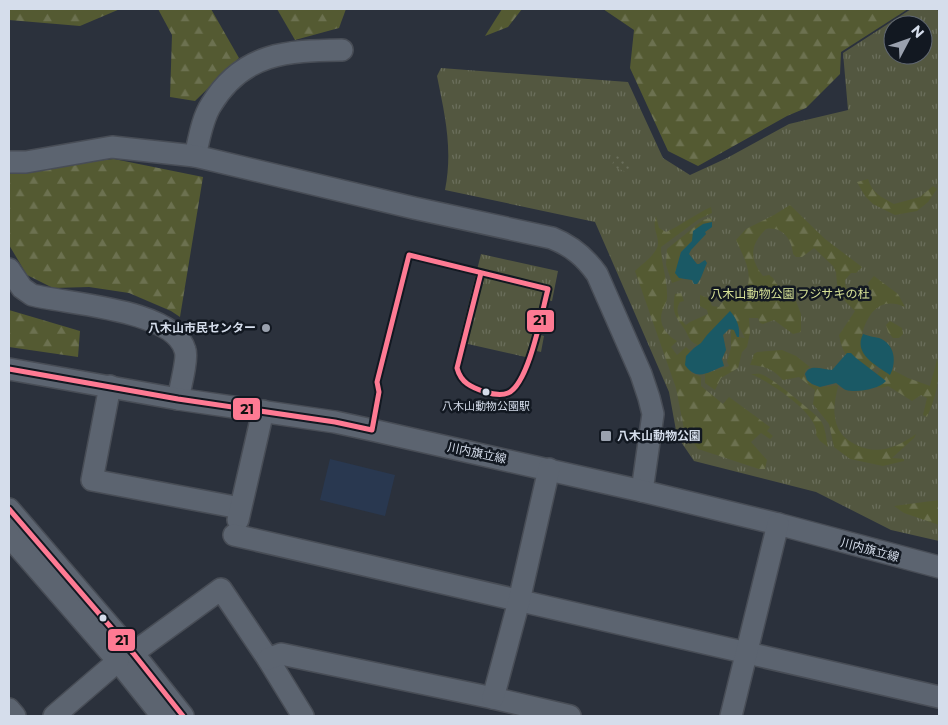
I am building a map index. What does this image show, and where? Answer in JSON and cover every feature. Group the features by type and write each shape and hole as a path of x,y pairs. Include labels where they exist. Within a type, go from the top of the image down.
{"street":[{"path":"195,156 210,106 230,80 256,62 275,55 298,51 342,50"},
{"path":"9,162 26,162 112,147 195,156 414,208 552,238 577,250 597,274 641,374 649,398 653,414 652,431 642,491"},
{"path":"9,269 22,288 32,295 137,314 172,331 181,341 186,352 178,399"},
{"name":"川内旗立線","path":"9,369 178,399 335,422 642,491 778,524 939,567"},
{"path":"110,386 92,480 240,508"},
{"path":"263,411 233,541 520,601 939,697"},
{"path":"493,698 520,601 549,469"},
{"path":"9,509 126,657 162,716"},
{"path":"731,716 778,524"},
{"path":"9,536 183,716"},
{"path":"54,716 126,657 221,589 268,659 303,716"},
{"path":"268,659 281,654 570,716"},
{"path":"9,709 15,716"}],"shaded area":[{"path":"712,222 712,227 705,232 706,234 689,254 697,264 705,260 707,263 700,280 697,284 694,284 692,280 679,278 675,273 681,252 692,241 693,231 703,224"},
{"path":"730,311 738,323 739,337 737,337 734,330 729,329 723,335 726,350 722,359 724,366 703,374 694,373 689,370 685,365 686,356 701,343"},
{"path":"863,334 879,338 888,344 894,359 890,375 863,353 861,341"},
{"path":"847,353 851,353 886,381 868,390 856,391 846,390 836,383 820,387 807,380 805,374 807,371 813,368 832,370"},
{"path":"330,459 395,475 385,516 320,500"}],"green space":[{"path":"9,9 120,9 80,26 9,20"},
{"path":"158,9 211,9 239,58 195,101 170,97 172,35"},
{"path":"277,9 346,9 339,28 295,40"},
{"path":"502,9 522,9 508,27 485,36"},
{"path":"603,9 908,9 899,15 883,15 883,25 841,52 840,74 806,108 787,116 698,166 668,151 630,68 634,30"},
{"name":"八木山動物公園 フジサキの杜","path":"911,9 937,9 939,13 939,541 891,530 816,492 694,461 677,436 669,392 595,222 445,190 448,146 437,76 441,68 628,82 663,158 690,175 727,158 789,124 848,110 843,53 883,27 883,65 933,65 933,15 902,15"},
{"path":"615,154 628,165 631,174 612,166"},
{"path":"114,159 203,177 180,317 171,311 129,293 89,287 53,288 27,275 9,245 9,172 27,173 75,163"},
{"path":"868,179 881,197 894,204 920,197 933,186 937,189 928,202 917,211 895,215 873,204 865,196 857,182"},
{"path":"790,205 825,239 862,267 856,273 851,273 845,280 849,292 861,297 870,288 868,283 874,276 898,294 905,307 889,303 882,305 868,319 862,334 878,363 866,373 848,357 841,342 839,335 855,311 845,301 837,284 836,272 833,266 814,248 802,257 796,257 793,254 791,243 785,235 777,230 766,229 754,246 755,263 763,276 769,275 773,278 783,294 794,296 801,314 801,332 793,334 774,320 763,324 760,323 758,318 749,318 750,333 747,347 742,352 738,368 721,378 715,390 705,383 705,374 729,366 727,361 731,348 731,329 734,330 737,337 745,338 734,317 702,346 694,343 676,315 674,308 675,294 681,293 684,301 678,305 678,312 686,325 708,314 707,310 700,306 700,295 709,298 712,306 719,307 723,301 745,292 749,279 747,266 736,240 746,229"},
{"path":"711,207 712,213 699,219 661,247 667,297 661,321 667,333 677,341 671,347 677,355 686,347 690,351 691,373 701,377 701,386 723,404 729,397 770,427 767,431 773,436 770,439 761,433 751,442 767,460 765,469 759,469 698,449 684,429 676,388 635,271 657,248 656,216 659,228 666,232"},
{"path":"711,218 712,222 703,224 692,241 681,252 678,261 679,278 683,279 672,283 666,265 667,249 703,220"},
{"path":"481,254 558,271 552,301 541,299 534,333 544,336 541,352 532,350 530,358 459,342"},
{"path":"9,310 80,331 78,357 9,347"},
{"path":"890,321 902,328 903,334 899,338 893,338 888,332 886,325"},
{"path":"782,350 796,356 810,367 806,369 804,375 813,385 838,386 834,413 836,424 843,436 848,440 874,450 899,444 916,434 892,458 904,459 904,461 883,466 850,459 834,447 829,424 813,404 815,390 799,377 783,380 776,373 768,369 750,365 754,354 757,352"},
{"path":"937,357 937,387 927,417 923,415 927,398 921,395 912,401 888,386 881,388 875,386 874,380 880,370 887,367 908,378 930,386"},
{"path":"751,374 760,374 775,382 817,417 824,427 828,447 820,441 810,418 802,409 780,391"},
{"path":"939,500 939,525 904,513 894,506"}],"transit line":[{"name":"21","path":"9,369 178,399 335,422 372,430 379,392 377,382 409,255 548,289 534,346 516,387 508,393 502,394 485,392 467,384 457,368 481,273"},
{"name":"21","path":"9,509 133,653 183,716"}],"place":[{"name":"八木山市民センター","path":"266,328"},
{"name":"八木山動物公園駅","path":"486,392"},
{"name":"八木山動物公園","path":"606,436"}]}
